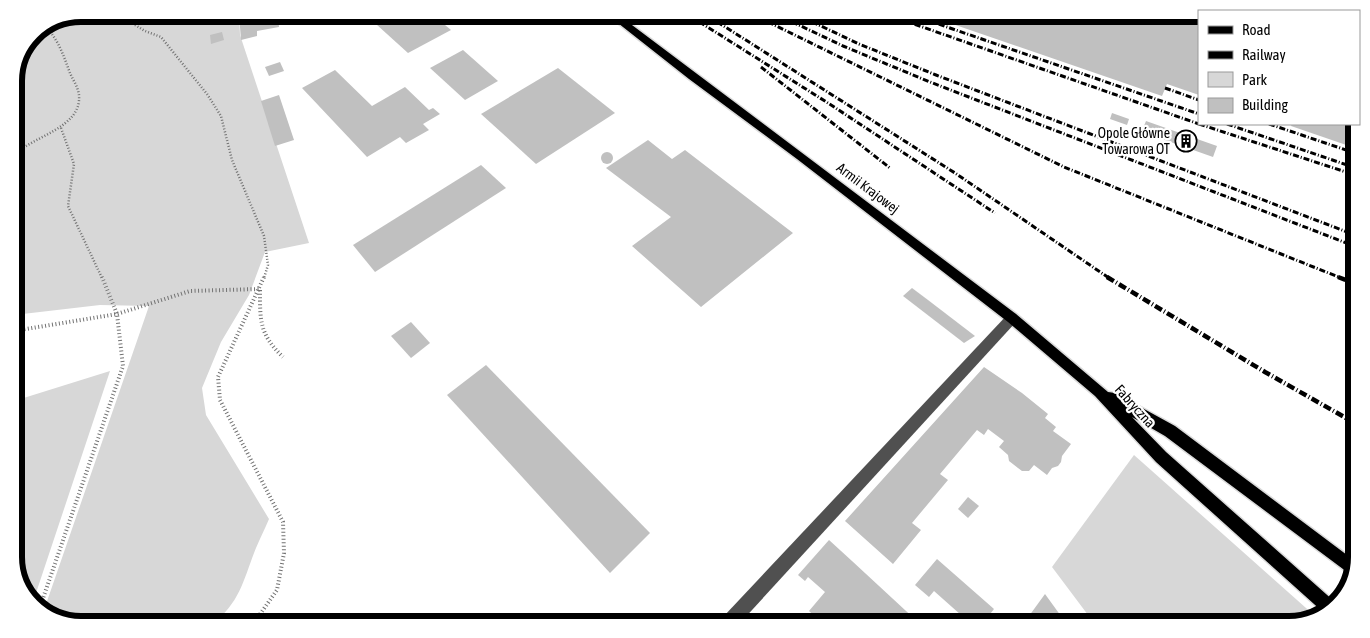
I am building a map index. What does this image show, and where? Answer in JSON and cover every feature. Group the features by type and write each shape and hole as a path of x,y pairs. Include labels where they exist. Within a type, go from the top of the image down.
{"main road":[{"name":"Armii Krajowej","path":"622,22 693,78 801,156 1012,318 1100,392"},
{"name":"Fabryczna","path":"1100,392 1170,431 1347,564"},
{"name":"Fabryczna","path":"1100,392 1161,457 1324,603"}],"street":[{"path":"736,616 1012,318"}],"path":[{"path":"130,22 145,31 161,37 207,94 221,116 232,160 264,236 268,265 260,289 218,377 220,400 283,522 284,553 277,590 259,616"},
{"path":"23,147 61,128 75,115 80,96 68,65 51,31"},
{"path":"42,600 123,366 117,314 107,288 68,206 74,164 61,128"},
{"path":"23,330 117,314 190,291 260,289"},
{"path":"260,289 260,327 268,345 282,357"}],"green space":[{"path":"82,22 239,22 240,35 309,243 265,252 249,295 221,342 202,388 206,415 269,519 237,596 221,616 82,616 59,611 46,603 149,306 100,305 23,314 23,223 25,223 23,223 23,78 29,56 43,37 52,30"},
{"path":"110,371 36,593 27,579 23,560 23,398"},
{"path":"1134,455 1309,611 1288,616 1089,616 1052,567"}],"building":[{"path":"240,22 279,22 279,27 257,31 257,36 241,40"},
{"path":"374,22 441,22 451,30 408,53"},
{"path":"947,22 1198,22 1198,95 1167,84 1162,96"},
{"path":"222,32 224,40 211,44 210,35"},
{"path":"463,50 498,81 465,100 430,68"},
{"path":"280,62 284,71 269,76 265,67"},
{"path":"558,68 615,113 536,164 481,114"},
{"path":"335,70 372,106 405,87 429,110 433,108 440,114 423,124 429,130 406,143 400,137 367,157 302,88"},
{"path":"279,95 294,140 275,146 261,101"},
{"path":"1112,113 1129,119 1127,125 1110,119"},
{"name":"Opole Główne Towarowa OT","path":"1146,121 1217,146 1213,157 1145,133 1142,131"},
{"path":"1347,125 1347,145 1291,126"},
{"path":"648,140 672,159 685,150 793,233 701,307 632,246 671,217 606,168"},
{"path":"607,152 613,158 607,164 601,158"},
{"path":"481,165 506,188 375,272 353,245"},
{"path":"912,288 975,336 964,343 903,296"},
{"path":"411,322 430,343 411,358 391,336"},
{"path":"486,365 650,533 610,573 447,395"},
{"path":"984,367 1022,393 1048,414 1045,418 1056,427 1053,431 1071,444 1062,456 1058,466 1052,468 1047,475 1034,465 1029,471 1022,471 1009,461 1008,455 999,447 1004,441 988,429 984,435 977,430 940,474 948,480 912,523 921,530 893,564 845,521"},
{"path":"968,497 979,506 968,518 958,509"},
{"path":"829,540 911,616 814,616 809,611 825,592 808,577 805,581 798,575"},
{"path":"937,559 994,609 988,616 962,616 934,591 929,597 915,585"},
{"path":"1045,594 1061,616 1029,616"}],"railway":[{"path":"700,22 828,103 995,213"},
{"path":"717,22 955,173 1109,278"},
{"path":"768,22 1064,167 1341,278"},
{"path":"793,22 843,46 930,82 1347,243"},
{"path":"813,22 859,44 936,75 1347,232"},
{"path":"908,22 1198,124"},
{"path":"932,22 1198,114"},
{"path":"761,67 890,168"},
{"path":"1165,88 1198,100"},
{"path":"1202,125 1347,172"},
{"path":"1230,125 1347,165"},
{"path":"1272,125 1347,150"},
{"path":"1107,277 1265,372 1348,419"},
{"path":"1338,277 1347,281"}],"place":[{"name":"Opole Główne Towarowa OT","path":"1186,141"}]}
